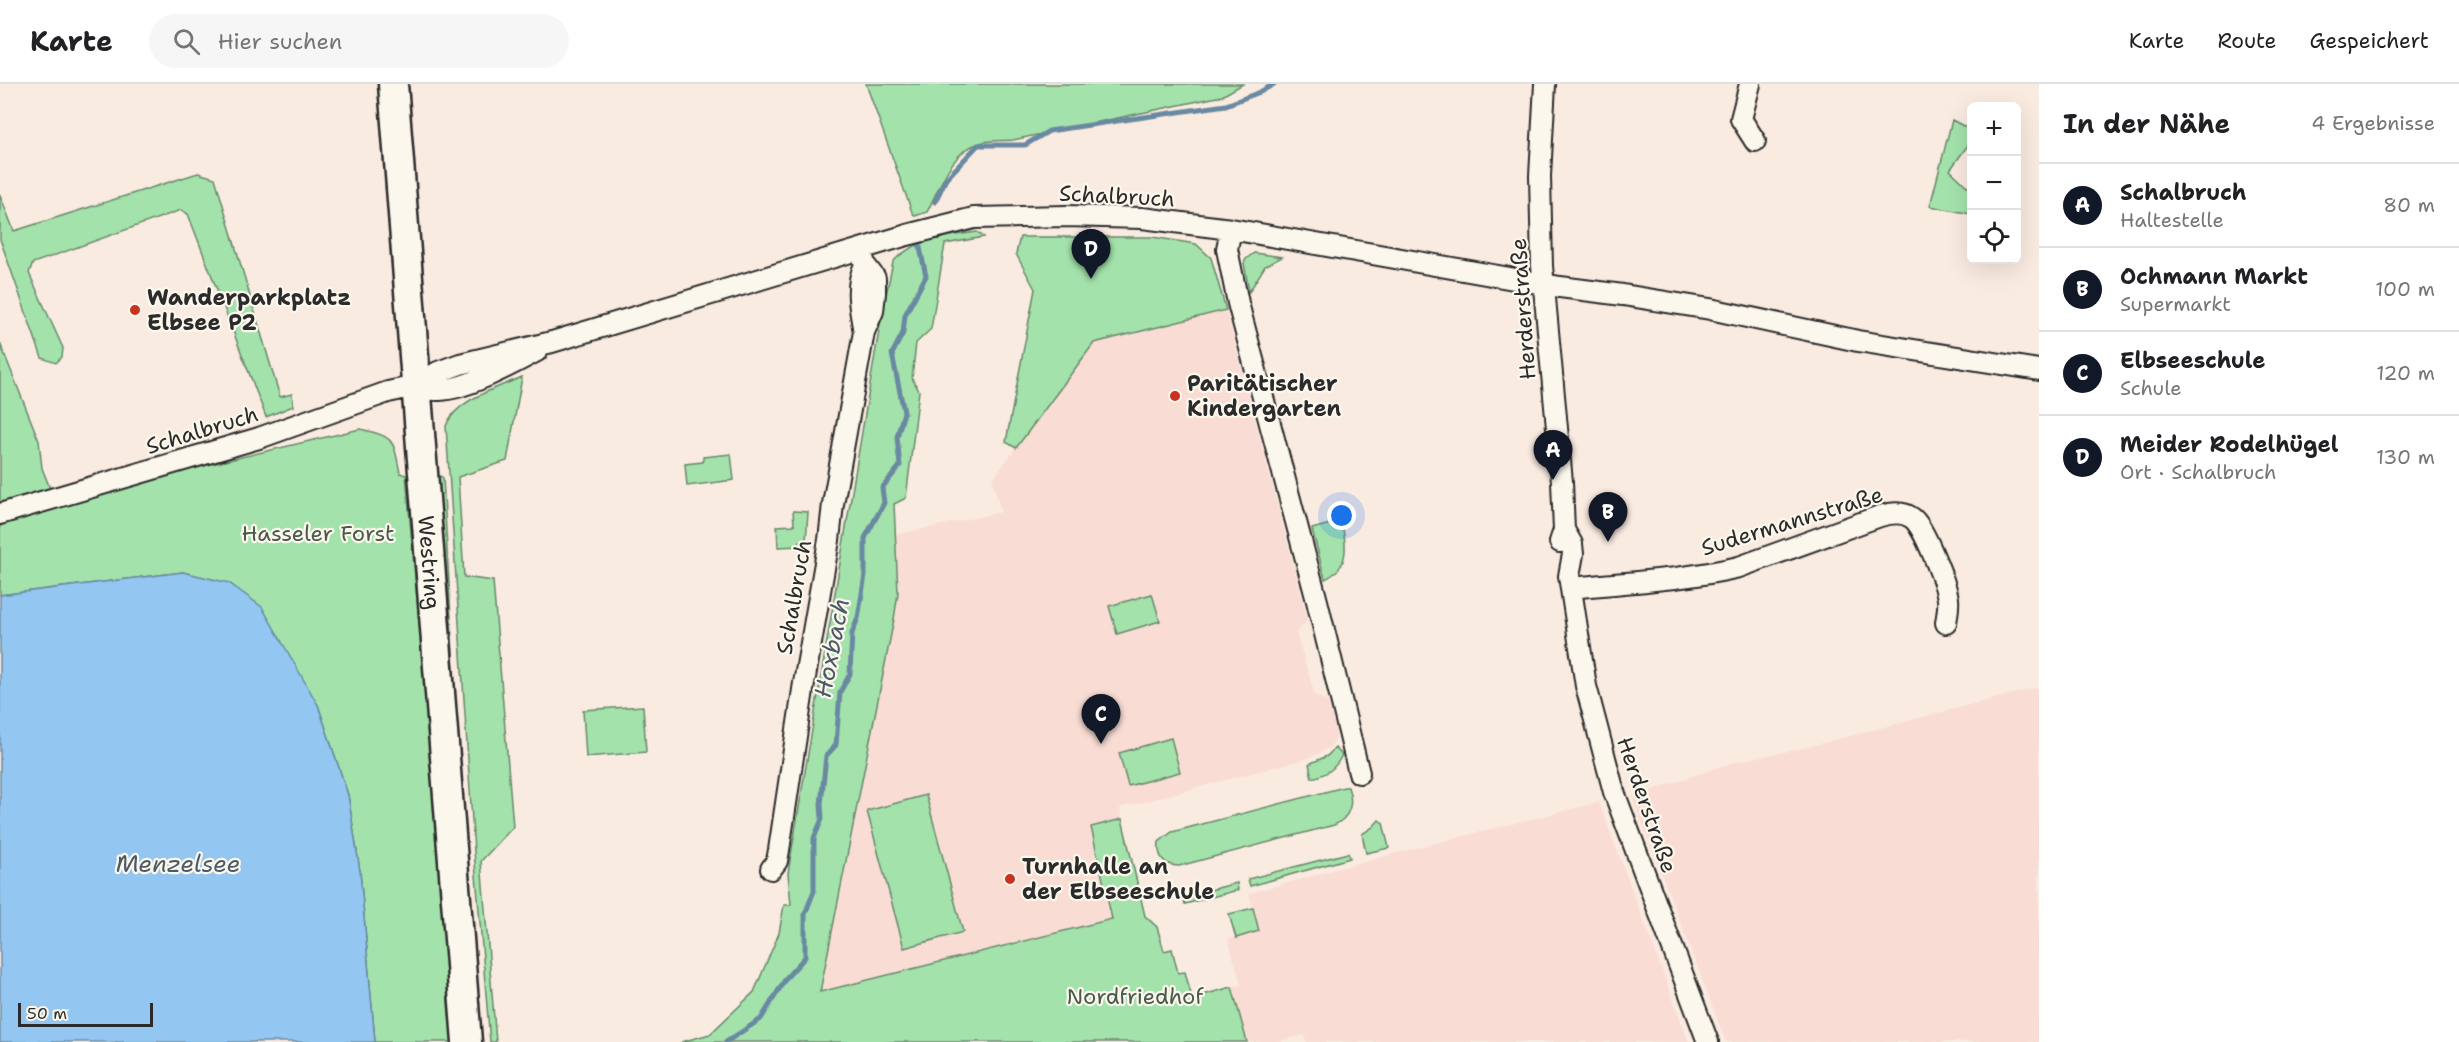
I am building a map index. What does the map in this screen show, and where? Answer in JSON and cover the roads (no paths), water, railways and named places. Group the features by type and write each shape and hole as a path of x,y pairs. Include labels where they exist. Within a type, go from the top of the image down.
{"main road":[{"name":"Westring","path":"393,84 467,1042"}],"street":[{"name":"Herderstraße","path":"1545,84 1540,176 1543,284 1562,482 1564,530 1559,545 1561,565 1570,582 1586,686 1614,792 1708,1042"},
{"path":"1750,84 1741,119 1755,141"},
{"name":"Schalbruch","path":"0,514 259,438 388,392 416,386 438,372 460,364 552,342 863,257 907,235 974,218 1066,216 1142,218 1231,229 1543,284 1710,309 1858,341 2039,370"},
{"path":"1231,229 1227,249 1238,303 1320,613 1359,773"},
{"name":"Schalbruch","path":"771,869 777,861 779,850 829,540 832,504 864,332 873,311 876,293 875,278 863,257"},
{"name":"Sudermannstraße","path":"1570,582 1681,578 1723,571 1883,515 1903,513 1912,518 1920,527 1944,583 1948,600 1946,623"}],"water":[{"name":"Menzelsee","path":"183,572 229,583 262,607 318,705 348,795 360,871 375,1042 0,1042 0,595"}],"waterway":[{"name":"Hoxbach","path":"935,202 946,179 978,145 1025,145 1049,131 1226,105 1274,84"},
{"name":"Hoxbach","path":"726,1042 761,1019 786,978 805,957 805,914 814,891 814,838 822,819 821,804 826,756 836,745 840,692 850,674 852,633 858,618 865,575 865,538 884,503 882,488 900,466 897,437 904,412 892,354 903,333 905,315 926,276 919,243"}],"place":[{"name":"Meider Rodelhügel","path":"1091,279"},
{"name":"Wanderparkplatz Elbsee P2","path":"135,310"},
{"name":"Paritätischer Kindergarten","path":"1175,396"},
{"name":"Schalbruch","path":"1553,480"},
{"name":"Ochmann Markt","path":"1608,542"},
{"name":"Elbseeschule","path":"1101,744"},
{"name":"Turnhalle an der Elbseeschule","path":"1010,879"}],"park label":[{"name":"Hasseler Forst","path":"318,533"},
{"name":"Nordfriedhof","path":"1135,996"}]}
